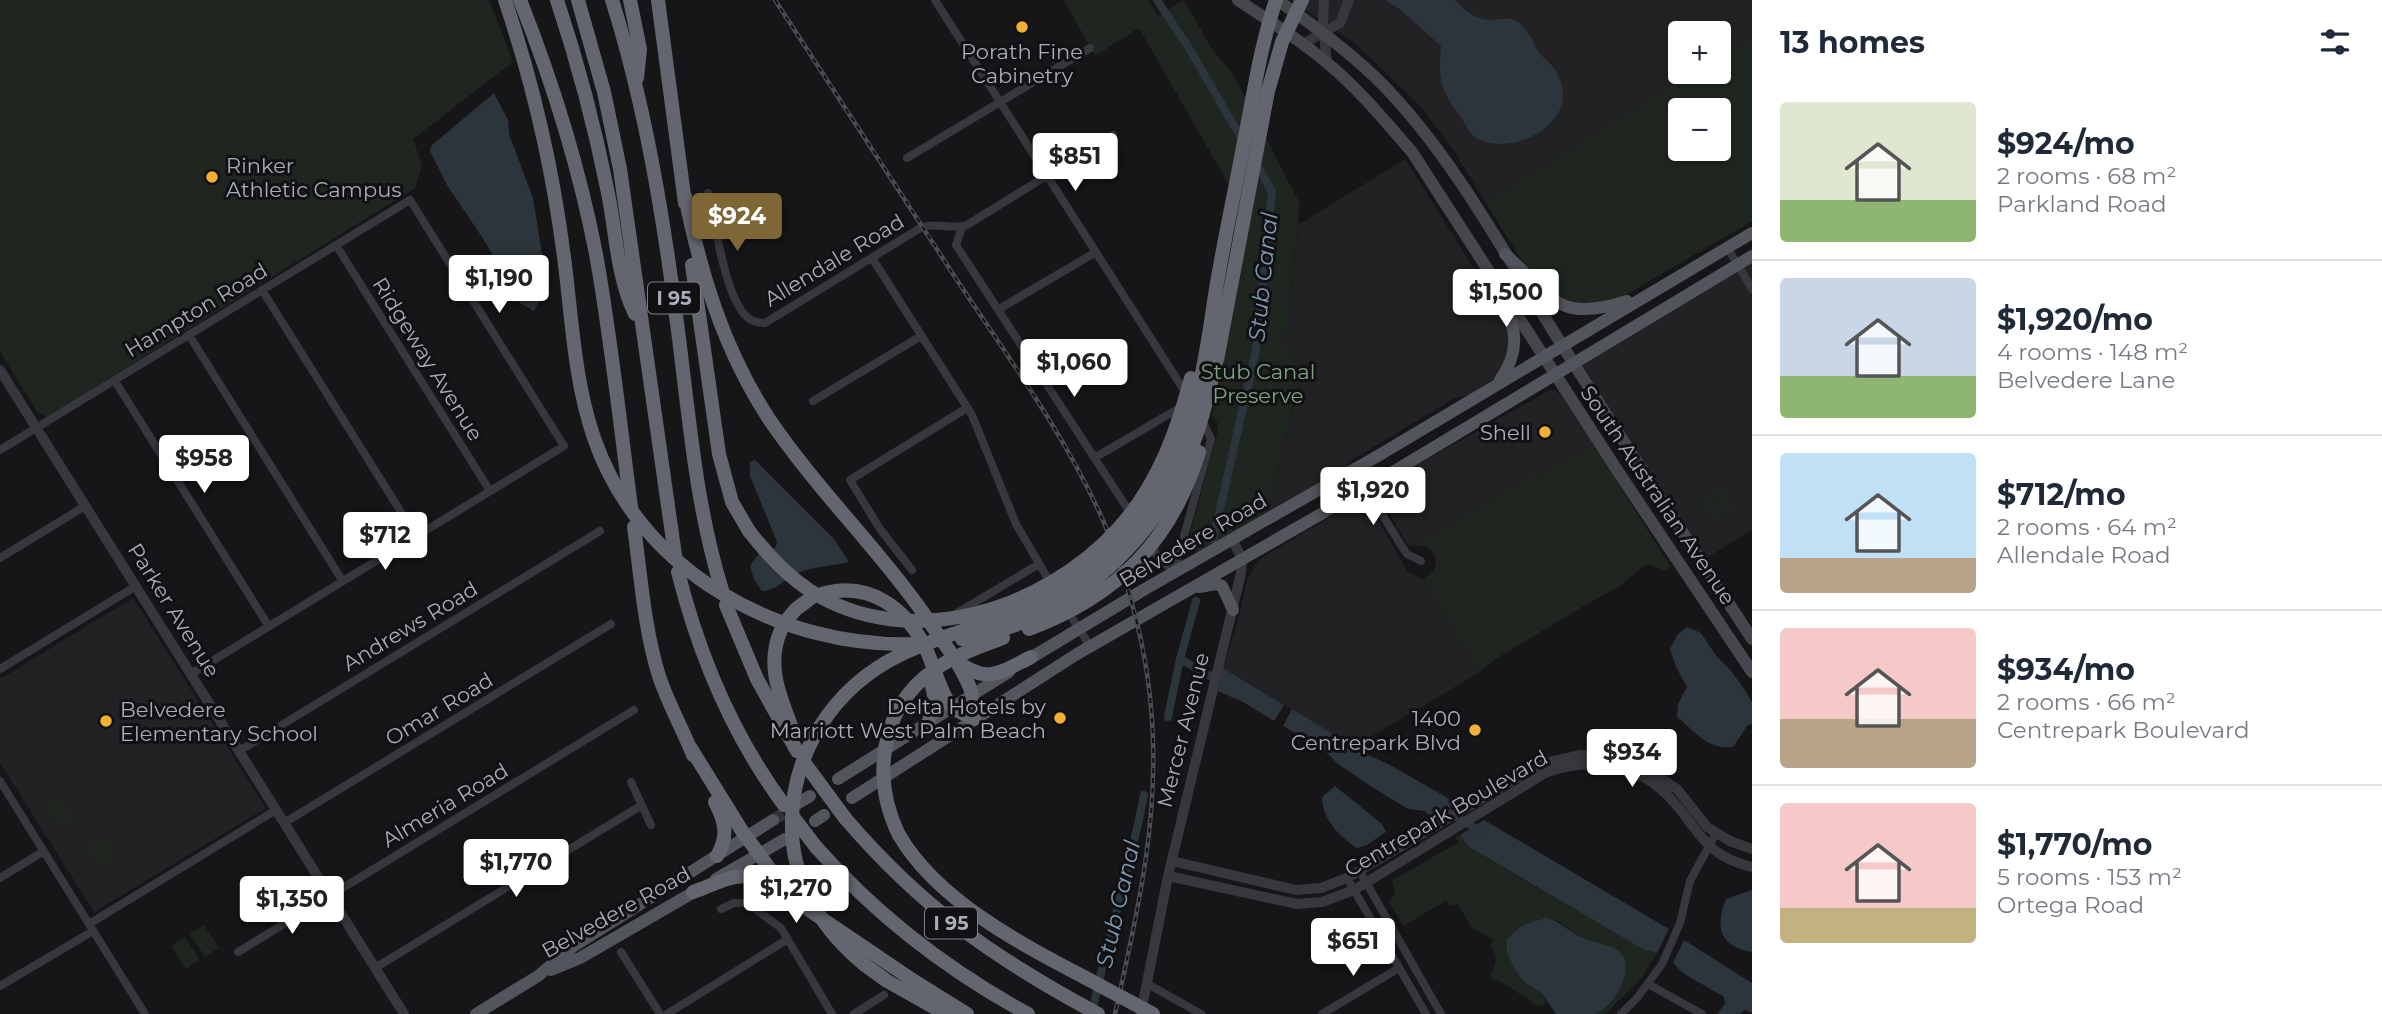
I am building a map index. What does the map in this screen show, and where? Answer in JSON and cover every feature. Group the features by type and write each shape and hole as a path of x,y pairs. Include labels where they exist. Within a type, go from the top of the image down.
{"highway":[{"path":"505,0 538,117 560,224 579,374 590,426 606,469 640,523 690,572 741,605 796,628 867,643 918,643 987,634 1047,611 1106,570 1145,530 1178,479 1195,438 1219,350"},
{"path":"520,0 556,97 587,212 605,308 631,507"},
{"path":"557,0 596,138 626,295 641,326"},
{"name":"I 95","path":"578,0 598,65 616,143 675,555"},
{"name":"I 95","path":"612,0 650,147 668,258 698,490 709,547 724,597 757,679 802,757 845,818 899,877 951,922 1008,963 1098,1014"},
{"path":"630,0 640,49 636,90"},
{"path":"658,0 719,454 732,502 749,531 780,566 809,590 846,608 878,617 909,621 947,619 995,608 1041,589 1081,563 1117,530 1140,501 1157,473 1182,411 1216,293"},
{"path":"946,1014 864,965 824,923 807,893 796,862 792,830 794,793 799,769 823,720 840,699 878,667 915,648 1008,615 1046,598 1083,575 1125,538 1156,497 1180,449 1200,382 1260,60 1276,0"},
{"path":"1153,1014 1014,938 963,902 927,872 899,835 887,808 882,776 885,745 901,706 920,681 944,663 1073,609 1111,586 1143,556 1172,517 1190,478 1205,428 1268,91 1282,43 1302,0"},
{"path":"685,196 711,300 732,352 755,396 797,458 916,603 955,659 972,695 974,719"},
{"path":"634,527 655,662 668,699 724,821 724,837 717,856"},
{"path":"678,572 713,678 730,715 784,805"},
{"path":"802,757 778,691 774,673 775,648 783,625 796,609 817,596 848,590 881,598 900,611 917,633 951,707 974,719"},
{"path":"917,633 934,692 934,705 929,721"},
{"path":"955,659 971,671 987,675 1031,657"},
{"path":"690,747 746,836 777,880 796,900"},
{"name":"I 95","path":"794,818 816,846 872,906 919,946 1028,1014"},
{"path":"693,892 731,878 748,876 762,879 914,982 967,1014"}],"main road":[{"name":"South Australian Avenue","path":"1238,0 1327,63 1375,108 1412,152 1752,672"},
{"name":"South Australian Avenue","path":"1276,0 1324,33 1383,85 1408,112 1457,176 1562,345 1752,639"},
{"name":"Belvedere Road","path":"838,779 1079,628 1362,465 1752,233"},
{"path":"1505,254 1545,295 1573,309 1599,309 1647,294"},
{"name":"Belvedere Road","path":"852,798 1090,646 1368,487 1752,256"},
{"path":"1496,385 1512,360 1515,342 1513,327 1497,283"},
{"path":"1188,589 1220,585 1227,591 1233,610"},
{"name":"Belvedere Road","path":"476,1014 538,976 574,946 773,820"},
{"name":"Belvedere Road","path":"538,976 580,958 785,839"}],"street":[{"path":"935,0 1000,102 1048,177 1096,252 1208,428 1210,439 1174,572 1158,556 956,245 962,227 1048,177 1113,135"},
{"path":"1324,0 1327,63"},
{"path":"1303,44 1340,23 1349,0"},
{"path":"906,158 1090,48"},
{"name":"Allendale Road","path":"708,193 731,290 746,316 756,323 765,323 927,225 962,227"},
{"name":"Hampton Road","path":"0,450 410,200 564,446 490,491"},
{"name":"Ridgeway Avenue","path":"336,245 490,491"},
{"path":"1727,247 1752,289"},
{"path":"999,309 1096,252"},
{"path":"872,258 967,408 1016,524 1090,646"},
{"path":"262,290 416,536"},
{"path":"188,335 342,580"},
{"path":"813,401 921,335"},
{"name":"Parker Avenue","path":"0,370 404,1014"},
{"path":"115,380 268,625"},
{"path":"1096,457 1191,401"},
{"path":"912,570 880,529 850,480 967,408"},
{"path":"1362,465 1368,487 1407,554 1421,561"},
{"path":"191,674 490,491"},
{"path":"0,558 85,506"},
{"name":"Andrews Road","path":"239,751 600,531"},
{"path":"1232,539 1242,559"},
{"name":"Mercer Avenue","path":"1141,1014 1168,876 1233,610 1242,559"},
{"path":"954,615 1039,564"},
{"path":"0,669 136,586"},
{"name":"Omar Road","path":"284,823 611,624"},
{"name":"Almeria Road","path":"238,952 634,710"},
{"name":"Centrepark Boulevard","path":"1172,861 1296,890 1321,888 1347,878 1541,764 1571,756 1599,754 1630,762 1657,775 1678,790 1701,820 1716,833 1752,849"},
{"name":"Centrepark Boulevard","path":"1168,876 1297,904 1322,902 1354,890 1545,773 1574,764 1601,763 1628,770 1656,785 1671,799 1708,847 1723,857 1752,867"},
{"path":"0,782 145,1014"},
{"path":"631,782 652,825"},
{"path":"375,968 642,805"},
{"path":"0,986 276,810"},
{"path":"1621,1014 1648,985 1662,964 1679,923 1690,881 1716,833"},
{"path":"0,878 44,851"},
{"path":"1359,870 1441,1014"},
{"path":"1347,878 1426,1014"},
{"path":"721,909 734,902 747,903 781,928 832,1014"},
{"path":"667,1014 788,939"},
{"path":"621,952 660,1014"},
{"path":"1322,1014 1399,968"},
{"path":"1146,983 1201,1014"},
{"path":"1648,985 1702,1014"},
{"path":"854,1014 884,995"}],"shaded area":[{"path":"1291,0 1752,0 1752,221 1622,297 1533,278 1459,157 1419,105 1357,45"},
{"path":"1385,0 1455,0 1476,17 1517,21 1553,67 1562,86 1562,103 1555,118 1526,139 1508,144 1491,143 1475,137 1444,90 1440,75 1441,46 1401,10"},
{"path":"494,93 508,120 509,134 533,198 544,267 543,295 534,311 520,303 484,240 447,185 430,151 431,146"},
{"path":"1405,159 1507,321 1510,353 1494,379 1488,383 1471,394 1455,398 1353,459 1348,467 1268,513 1301,374 1285,344 1298,225"},
{"path":"1752,260 1752,530 1705,559 1582,364"},
{"path":"1550,390 1562,396 1593,444 1536,476 1529,476 1413,546 1408,545 1379,497 1377,492 1380,486"},
{"path":"755,460 834,539 849,562 804,571 772,589 762,591 750,566 759,553 775,548 777,542 750,476 750,462"},
{"path":"1360,499 1368,503 1408,572 1423,579 1478,673 1354,747 1223,668 1247,580 1255,565 1263,557"},
{"name":"Belvedere Elementary School","path":"133,598 266,808 94,912 0,763 0,679"},
{"path":"1687,627 1701,633 1752,703 1752,724 1747,726 1733,747 1709,743 1677,717 1678,704 1687,687 1670,649 1677,635"},
{"path":"1223,668 1284,705 1274,721 1243,702 1218,691"},
{"path":"1292,709 1364,753 1448,798 1454,805 1432,818 1425,811 1408,809 1338,764 1322,748 1283,726"},
{"path":"1335,786 1382,824 1386,832 1367,845 1357,848 1344,838 1328,820 1323,805 1322,797"},
{"path":"1484,820 1669,929 1657,953 1644,950 1469,847 1460,835"},
{"path":"1752,890 1752,952 1726,940 1722,934 1721,918 1726,899"},
{"path":"1546,918 1584,939 1614,948 1623,956 1623,981 1614,998 1601,1011 1594,1014 1556,1014 1542,993 1523,981 1513,966 1507,952 1507,939 1523,925"},
{"path":"1684,940 1752,983 1752,1013 1745,1010 1739,1014 1717,1014 1725,1004 1724,997 1683,973 1673,963"}],"green space":[{"name":"Rinker Athletic Campus","path":"0,0 489,0 513,62 413,139 422,165 415,188 47,417 38,413 0,352"},
{"name":"Stub Canal Preserve","path":"1064,0 1148,0 1158,16 1184,0 1212,49 1234,76 1300,204 1285,344 1301,373 1268,513 1197,552 1191,551 1187,544 1217,434 1218,424 1212,415 1248,218 1139,28 1095,56"},
{"path":"1752,38 1752,221 1622,297 1594,306 1566,303 1533,278 1486,203 1676,84 1731,84 1731,51"},
{"path":"1593,444 1671,567 1664,570 1647,564 1617,588 1496,659 1478,673 1423,579 1434,568 1434,555 1426,546 1413,546 1529,476 1536,476"},
{"path":"1722,486 1735,508 1725,514 1712,493"},
{"path":"1709,494 1722,516 1712,522 1699,500"},
{"path":"58,794 73,819 60,827 45,803"},
{"path":"1460,835 1469,847 1497,864 1644,950 1657,953 1641,979 1605,1014 1594,1014 1607,1005 1623,983 1614,948 1580,937 1557,920 1523,981 1542,993 1546,1001 1542,1006 1532,1004 1533,1002 1496,979 1494,981 1490,976 1496,961 1490,946 1494,940 1471,927 1457,903 1450,906 1446,901 1403,926 1389,902 1395,893 1392,880 1458,843 1455,837"},
{"path":"104,837 118,859 107,866 87,855 83,849"},
{"path":"204,925 219,948 205,957 190,934"},
{"path":"185,937 200,960 186,969 171,946"}],"waterway":[{"name":"Stub Canal","path":"1157,0 1187,45 1243,141"},
{"name":"Stub Canal","path":"1213,540 1256,350 1272,192 1255,161"},
{"name":"Stub Canal","path":"1168,717 1196,601"},
{"path":"1180,659 1218,680"},
{"name":"Stub Canal","path":"1092,1013 1144,795"},
{"path":"1436,805 1482,832"}],"tunnel":[{"path":"773,820 800,803"}],"railway":[{"path":"775,0 1070,454 1102,518 1121,566 1142,643 1150,695 1153,758 1144,868 1115,1014"}],"place":[{"name":"Porath Fine Cabinetry","path":"1022,27"},
{"name":"Rinker Athletic Campus","path":"212,177"},
{"name":"Shell","path":"1545,432"},
{"name":"Delta Hotels by Marriott West Palm Beach","path":"1060,718"},
{"name":"Belvedere Elementary School","path":"106,721"},
{"name":"1400 Centrepark Blvd","path":"1475,730"}]}
